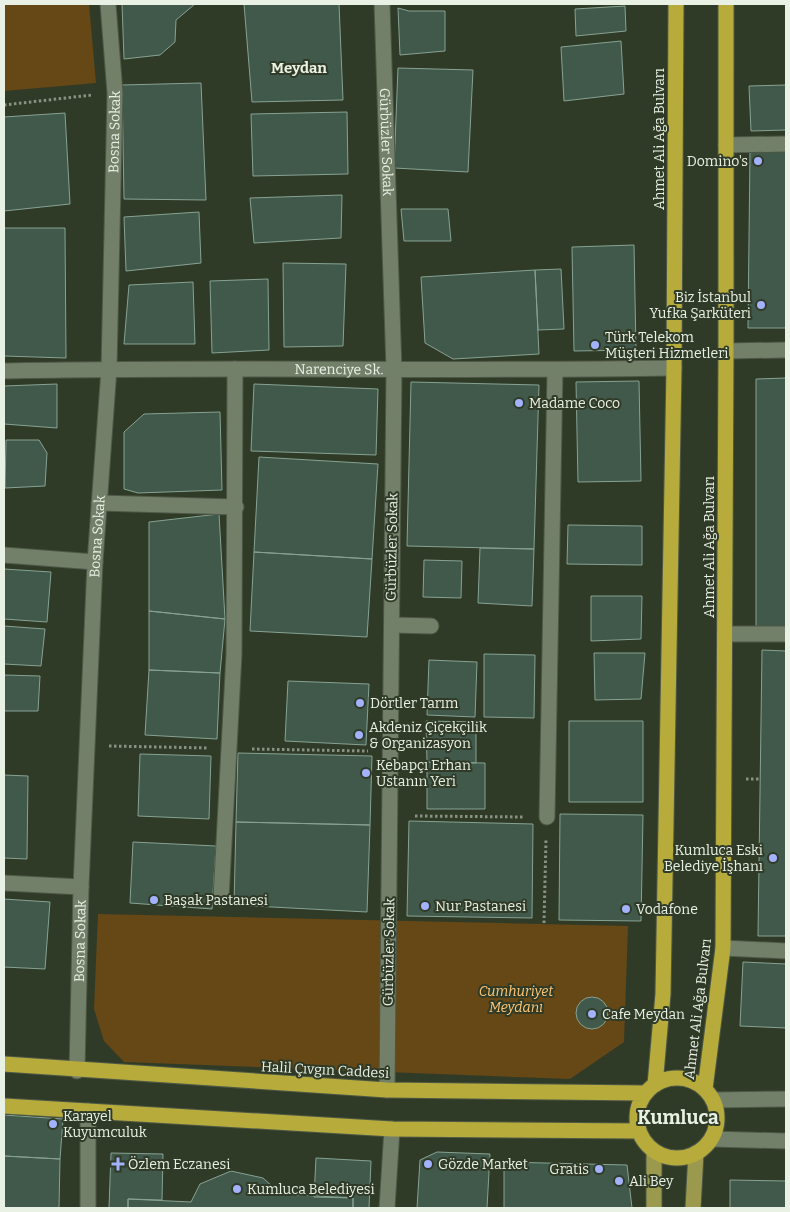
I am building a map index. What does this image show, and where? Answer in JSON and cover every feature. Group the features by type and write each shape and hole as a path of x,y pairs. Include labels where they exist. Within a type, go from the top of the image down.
{"highway":[{"name":"Ahmet Ali Ağa Bulvarı","path":"650,1089 663,994 674,368 676,4"},
{"name":"Ahmet Ali Ağa Bulvarı","path":"709,1094 723,948 726,4"},
{"name":"Halil Çıvgın Caddesi","path":"4,1064 387,1090 650,1089"},
{"path":"680,1078 694,1081 709,1094 717,1113 717,1126 712,1139 696,1153 675,1158 654,1151 645,1142 639,1131 637,1118 639,1105 650,1089 667,1079 680,1078"},
{"path":"4,1106 392,1129 639,1131"}],"main road":[{"path":"654,1151 654,1208"},
{"path":"693,1208 696,1153"}],"street":[{"name":"Bosna Sokak","path":"77,1070 80,887 95,562 109,369 115,93 108,4"},
{"name":"Gürbüzler Sokak","path":"382,4 394,370 387,1090"},
{"path":"726,145 786,144"},
{"path":"726,351 786,350"},
{"name":"Narenciye Sk.","path":"4,371 109,369 555,370 674,368"},
{"path":"222,899 234,654 235,370"},
{"path":"546,817 555,370"},
{"path":"99,503 236,507"},
{"path":"4,555 95,562"},
{"path":"392,624 431,626"},
{"path":"725,634 786,634"},
{"path":"4,883 80,887"},
{"path":"723,948 786,952"},
{"path":"709,1094 786,1099"},
{"path":"88,1111 88,1208"},
{"path":"387,1208 392,1129"},
{"path":"712,1139 786,1141"}],"path":[{"path":"4,105 115,93"},
{"path":"415,816 546,817 544,923"}],"green space":[{"path":"4,4 89,4 96,83 4,91"},
{"name":"Cumhuriyet Meydanı","path":"98,914 628,926 624,1042 570,1079 124,1062 104,1041 94,1009"}],"building":[{"path":"122,4 195,4 176,20 175,42 160,55 124,59"},
{"path":"244,4 339,4 343,100 252,102"},
{"path":"625,6 626,31 576,36 575,9"},
{"path":"398,8 409,11 445,11 445,51 400,55"},
{"path":"621,41 624,94 564,101 561,47"},
{"path":"398,68 473,70 468,172 394,168"},
{"path":"201,83 206,200 124,199 122,85"},
{"path":"786,85 786,130 751,131 749,86"},
{"path":"347,112 348,174 253,176 251,114"},
{"path":"65,113 70,204 4,211 4,117"},
{"path":"750,150 786,150 786,328 748,328"},
{"path":"342,195 341,238 254,243 250,198"},
{"path":"401,209 448,209 451,241 404,241"},
{"path":"199,212 201,263 126,271 124,217"},
{"path":"4,228 65,228 66,358 4,356"},
{"path":"634,245 636,350 574,351 572,247"},
{"path":"283,263 346,264 343,346 284,347"},
{"path":"561,269 564,329 538,330 535,270"},
{"path":"535,270 539,354 453,359 425,343 421,277"},
{"path":"268,279 269,350 212,353 210,281"},
{"path":"193,282 195,344 124,344 129,285"},
{"path":"786,378 786,631 756,631 756,379"},
{"path":"639,381 641,481 578,482 576,382"},
{"path":"411,382 539,385 534,549 407,546"},
{"path":"57,384 57,428 4,424 4,386"},
{"path":"254,384 378,389 376,455 251,451"},
{"path":"220,412 222,490 138,493 124,489 124,432 144,414"},
{"path":"6,440 39,440 47,453 45,486 5,488"},
{"path":"259,457 378,464 372,559 254,552"},
{"path":"219,514 225,619 149,611 149,522"},
{"path":"568,525 642,526 642,565 567,564"},
{"path":"480,548 534,549 532,606 478,603"},
{"path":"254,552 372,559 367,637 250,631"},
{"path":"424,560 462,561 461,598 423,597"},
{"path":"4,569 51,572 47,622 4,619"},
{"path":"591,596 642,596 641,639 591,641"},
{"path":"149,611 225,619 220,673 149,670"},
{"path":"4,626 45,629 41,666 4,664"},
{"name":"Kumluca Eski Belediye İşhanı","path":"762,650 786,651 786,936 758,936"},
{"path":"594,653 645,653 641,699 595,700"},
{"path":"484,654 535,655 534,718 484,717"},
{"path":"429,660 477,662 475,717 427,715"},
{"path":"149,670 220,673 217,739 145,735"},
{"path":"4,675 40,676 38,711 4,711"},
{"path":"288,681 369,684 366,745 285,741"},
{"path":"426,721 476,722 476,763 427,762"},
{"path":"569,721 643,721 643,802 569,802"},
{"path":"238,753 372,756 370,825 236,822"},
{"path":"140,754 211,756 209,819 138,816"},
{"path":"427,762 485,763 485,809 427,809"},
{"path":"4,775 28,776 27,859 4,858"},
{"path":"560,814 643,815 641,921 559,920"},
{"path":"409,821 533,824 532,918 407,916"},
{"path":"236,822 370,825 367,912 234,905"},
{"path":"133,842 216,846 212,909 130,903"},
{"path":"4,899 50,902 45,969 4,967"},
{"path":"743,962 786,964 786,1028 740,1026"},
{"name":"Cafe Meydan","path":"592,997 598,998 603,1002 607,1007 607,1019 603,1024 598,1028 592,1029 586,1028 581,1024 577,1019 576,1013 577,1007 581,1002 586,998"},
{"path":"4,1115 63,1119 60,1159 4,1156"},
{"path":"437,1152 490,1154 487,1208 417,1208 420,1160"},
{"path":"111,1153 163,1154 162,1200 128,1199 128,1208 109,1208"},
{"path":"4,1156 60,1159 59,1208 4,1208"},
{"path":"316,1158 371,1161 369,1208 353,1208 353,1198 314,1197"},
{"path":"504,1162 627,1165 632,1208 504,1208"},
{"name":"Kumluca Belediyesi","path":"231,1171 263,1178 281,1194 353,1198 353,1208 128,1208 128,1199 191,1202 200,1184"},
{"path":"730,1180 786,1181 786,1208 730,1208"}],"place":[{"name":"Domino's","path":"758,161"},
{"name":"Biz İstanbul Yufka Şarküteri","path":"761,305"},
{"name":"Türk Telekom Müşteri Hizmetleri","path":"595,345"},
{"name":"Madame Coco","path":"519,403"},
{"name":"Dörtler Tarım","path":"360,703"},
{"name":"Akdeniz Çiçekçilik & Organizasyon","path":"359,735"},
{"name":"Kebapçı Erhan Ustanın Yeri","path":"366,773"},
{"name":"Kumluca Eski Belediye İşhanı","path":"773,858"},
{"name":"Başak Pastanesi","path":"154,900"},
{"name":"Nur Pastanesi","path":"425,906"},
{"name":"Vodafone","path":"626,909"},
{"name":"Cafe Meydan","path":"592,1014"},
{"name":"Karayel Kuyumculuk","path":"53,1124"},
{"name":"Özlem Eczanesi","path":"118,1164"},
{"name":"Gözde Market","path":"428,1164"},
{"name":"Gratis","path":"599,1169"},
{"name":"Ali Bey","path":"619,1181"},
{"name":"Kumluca Belediyesi","path":"237,1189"}],"district":[{"name":"Meydan","path":"299,68"},
{"name":"Kumluca","path":"678,1117"}]}
